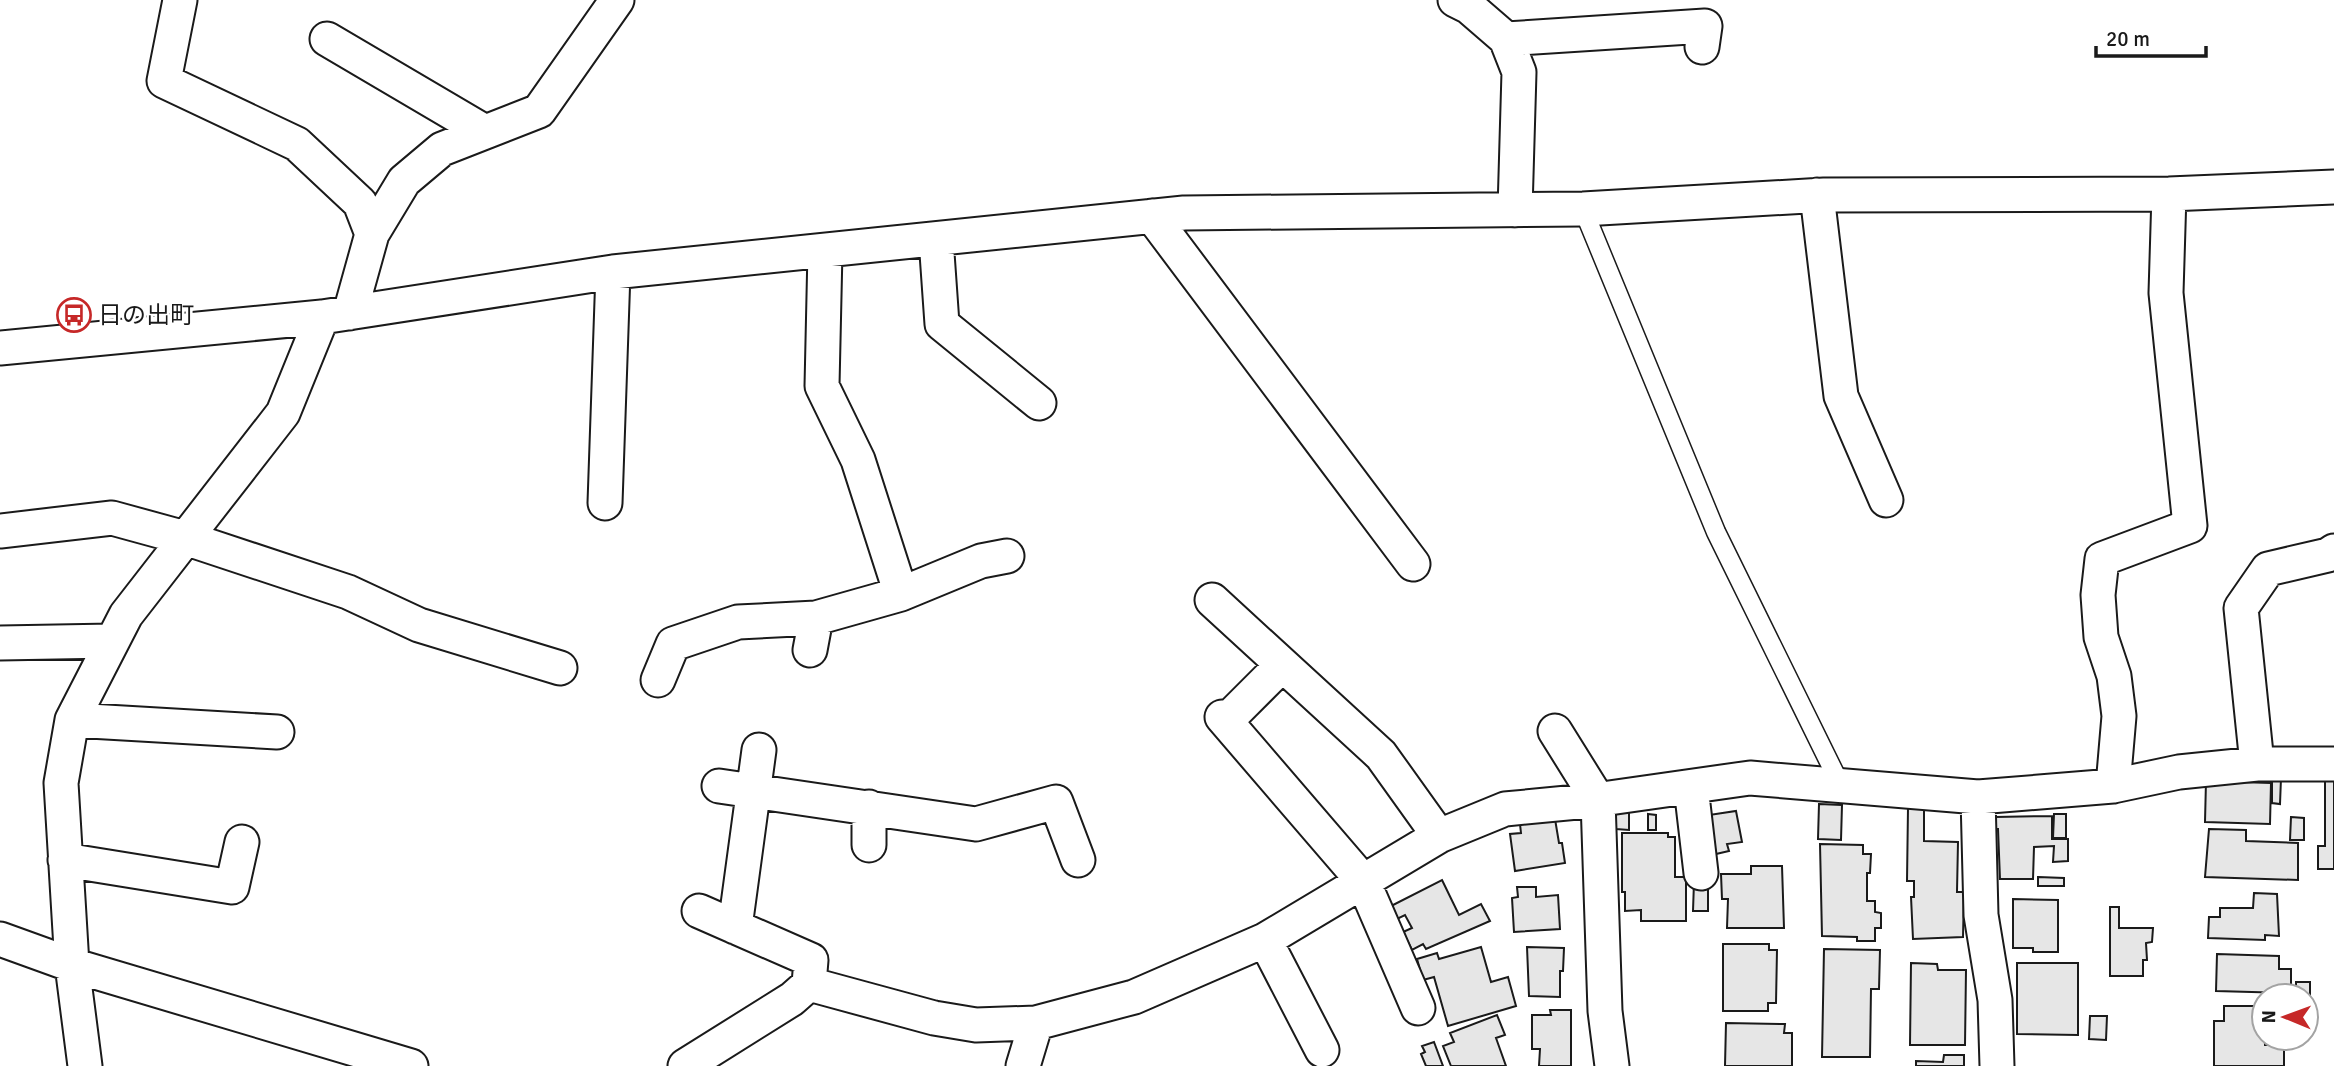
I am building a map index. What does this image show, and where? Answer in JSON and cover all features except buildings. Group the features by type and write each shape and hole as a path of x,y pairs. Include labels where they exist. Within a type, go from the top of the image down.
{"street":[{"path":"180,0 164,81 296,144 360,203 372,234"},
{"path":"85,1066 72,965 61,783 72,720 126,615 283,413 336,315 372,234 404,181 442,149 539,111 617,0"},
{"path":"1455,0 1469,7 1506,39 1519,72 1515,210"},
{"path":"1506,39 1705,24"},
{"path":"327,39 485,132"},
{"path":"0,348 336,315 612,272 1184,213 1583,209 1817,195 2169,194 2334,187"},
{"path":"2113,786 2119,716 2114,676 2101,637 2098,595 2102,559 2190,526 2166,293 2169,194"},
{"path":"1817,195 1841,396 1886,500"},
{"path":"1152,216 1413,564"},
{"path":"936,239 942,324 1040,403"},
{"path":"825,251 822,386 858,460 901,594"},
{"path":"605,503 612,272"},
{"path":"0,531 112,518 185,538 348,592 419,625 560,668"},
{"path":"2257,764 2241,608 2268,569 2328,555 2334,551"},
{"path":"658,680 673,644 738,622 813,634 981,561 1007,556"},
{"path":"1212,600 1381,755 1439,836"},
{"path":"0,643 112,641"},
{"path":"1282,665 1224,719 1363,881 1418,1008"},
{"path":"72,720 277,732"},
{"path":"1555,731 1598,800 1605,1011 1612,1066"},
{"path":"735,927 759,750"},
{"path":"810,984 934,1018 976,1025 1036,1023 1134,997 1265,940 1439,836 1504,809 1598,800 1749,778 1978,797 2113,786 2179,772 2257,764 2334,764"},
{"path":"719,786 754,789 976,824 1056,802 1078,860"},
{"path":"1691,787 1701,873"},
{"path":"1978,797 1981,915 1995,1000 1997,1066"},
{"path":"869,807 869,845"},
{"path":"65,860 232,887 242,842"},
{"path":"685,1066 792,999 810,984 811,960 699,911"},
{"path":"0,939 72,965 411,1066"},
{"path":"1265,940 1322,1050"},
{"path":"1023,1066 1036,1023"}],"lane":[{"path":"1583,209 1716,532 1841,786"}],"place":[{"name":"日の出町","path":"74,315"}]}
